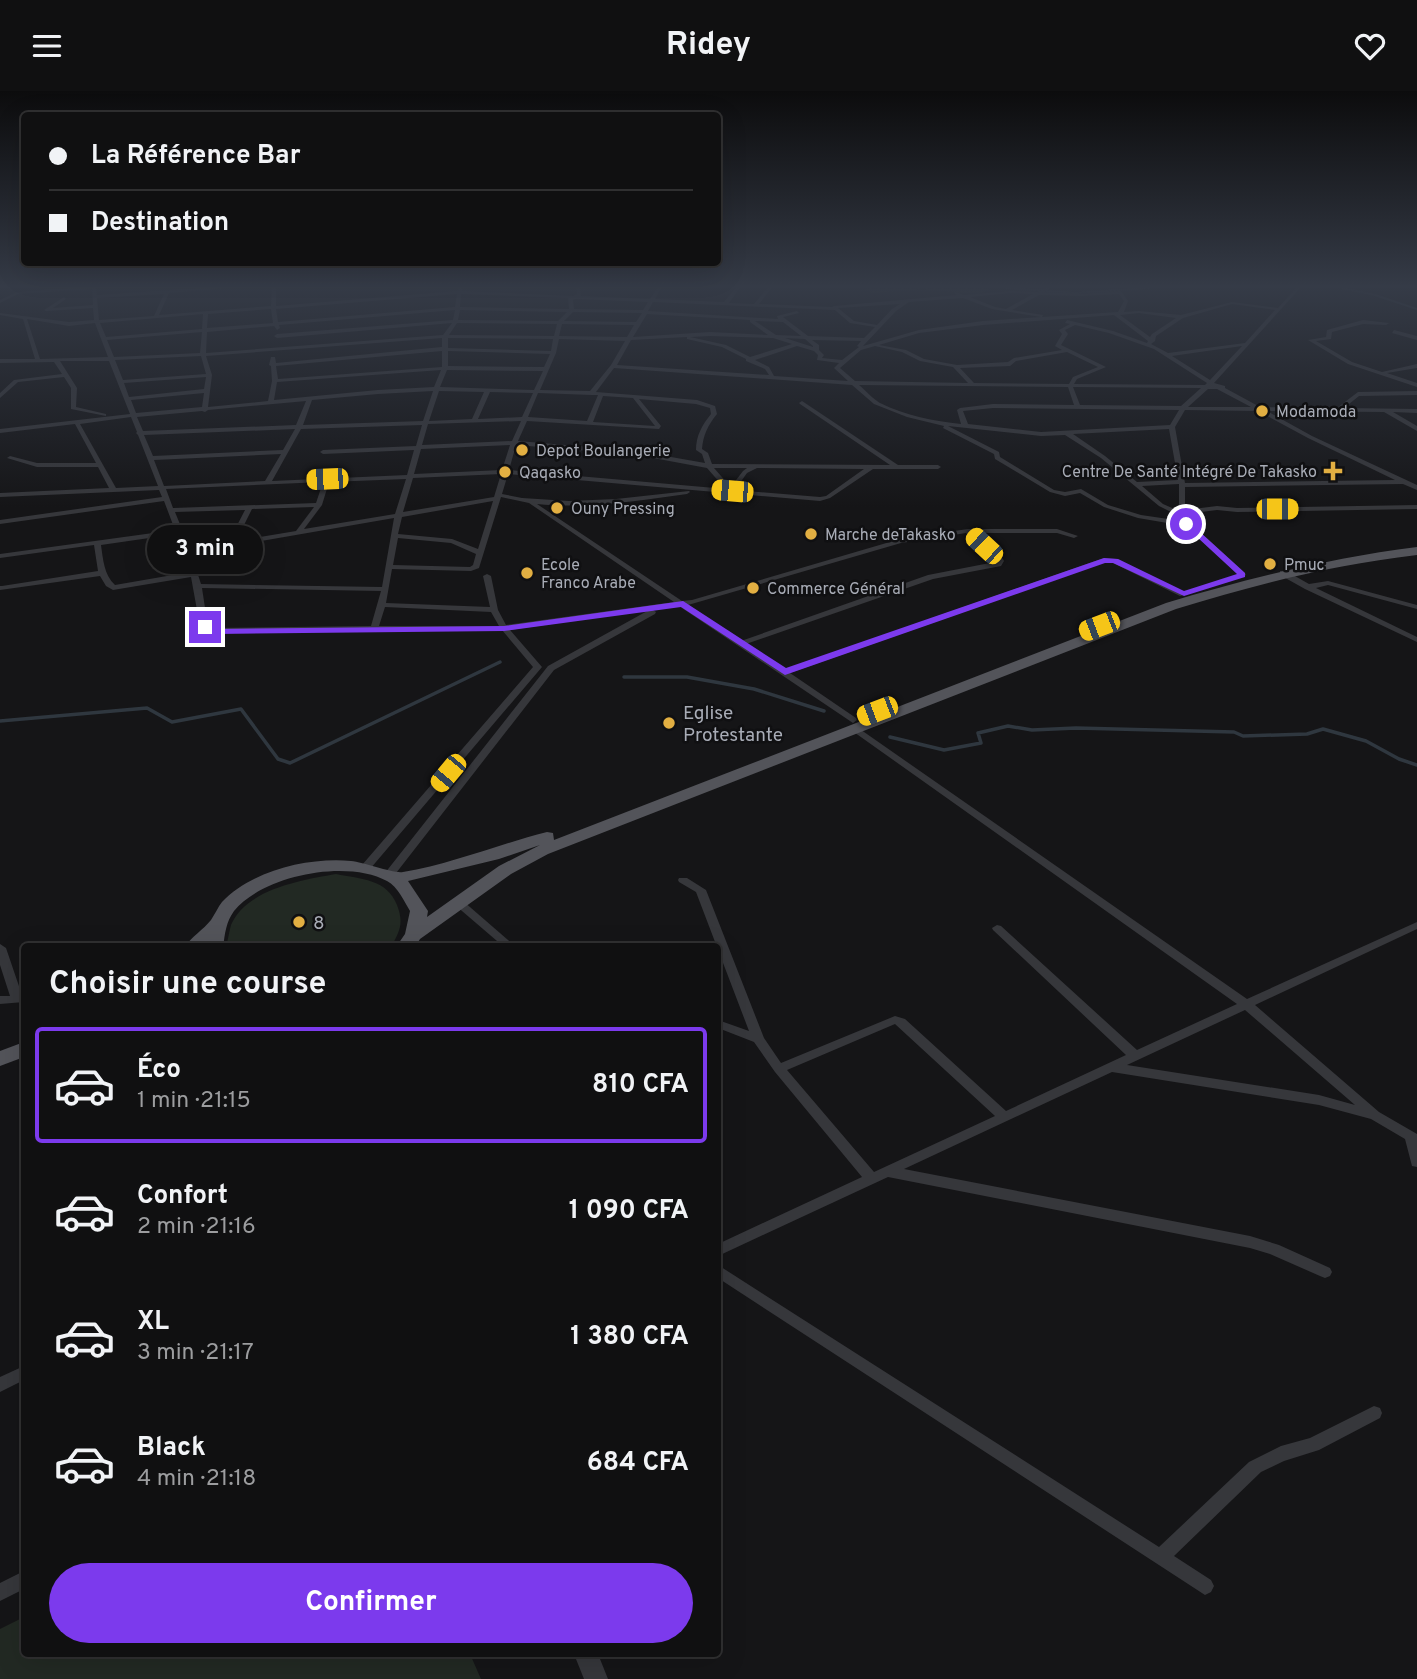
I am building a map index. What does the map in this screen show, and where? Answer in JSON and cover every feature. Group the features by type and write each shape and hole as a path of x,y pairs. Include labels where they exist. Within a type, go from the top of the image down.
{"main road":[{"path":"409,941 505,870 542,850 853,724 1184,594 1242,575 1338,556 1417,545"},
{"path":"393,877 536,841 1171,606 1283,573 1359,558 1417,551"},
{"path":"198,943 217,925 229,907 247,892 270,879 294,871 331,865 366,867 393,877 419,911 409,941"},
{"path":"215,943 217,925"},
{"path":"0,1046 21,1038"},
{"path":"0,1059 21,1050"}],"street":[{"path":"0,361 106,359"},
{"path":"112,359 187,552 198,586 203,621 208,630 504,628 683,604 877,546 968,531 1057,531 1074,536"},
{"path":"204,359 209,375 205,410"},
{"path":"270,403 275,381 273,359"},
{"path":"272,365 335,359"},
{"path":"374,629 382,605 398,517 426,421 445,368 444,359"},
{"path":"389,567 471,569 476,566 478,552 507,472 514,443 550,359"},
{"path":"592,393 617,359"},
{"path":"820,359 842,362"},
{"path":"846,359 838,368 883,406 909,417 937,423 1041,435 1172,427"},
{"path":"920,359 957,367 1010,364 1019,359"},
{"path":"1070,386 1077,376 1103,367 1084,359"},
{"path":"1172,359 1207,385"},
{"path":"1232,359 1183,408 1172,427 1182,483 1182,513 1186,524 1242,575"},
{"path":"1343,359 1416,384"},
{"path":"56,360 74,388 73,408 118,417"},
{"path":"748,360 767,368 773,378"},
{"path":"613,366 854,383 1223,387 1260,410 1412,484"},
{"path":"1382,373 1417,366"},
{"path":"957,367 973,385"},
{"path":"275,381 445,368 546,369"},
{"path":"0,396 16,381 65,375"},
{"path":"121,381 209,375"},
{"path":"1070,386 1078,407"},
{"path":"0,431 118,417 437,389 634,396 697,402 713,407 714,414 704,428 700,451 705,453 709,466 725,485 746,492"},
{"path":"475,420 488,390"},
{"path":"128,399 206,391"},
{"path":"1339,410 1358,394 1417,393"},
{"path":"589,423 601,394"},
{"path":"139,433 526,419 657,428 634,396"},
{"path":"268,482 299,427 310,399"},
{"path":"802,403 897,467"},
{"path":"965,426 960,412 968,407 1417,411"},
{"path":"1384,410 1417,429"},
{"path":"77,423 95,414"},
{"path":"77,423 113,489"},
{"path":"937,423 997,453 997,457 1052,491 1065,494 1081,491 1106,506 1140,517 1186,524"},
{"path":"1067,433 1104,457 1161,505 1182,513 1217,508 1241,510 1417,507"},
{"path":"323,452 514,443 637,453 709,466 938,467"},
{"path":"152,457 285,453"},
{"path":"10,458 37,464 66,465 98,461"},
{"path":"733,488 745,473 758,465"},
{"path":"0,495 507,472 824,498 871,467"},
{"path":"299,532 319,505 327,479"},
{"path":"1135,484 1412,484"},
{"path":"717,490 725,485"},
{"path":"187,552 398,517 498,496 533,503 596,504 707,489"},
{"path":"0,522 165,499"},
{"path":"533,503 785,672 853,724 1246,1004 1375,1115 1414,1138 1417,1162"},
{"path":"170,510 319,505"},
{"path":"231,544 249,508"},
{"path":"0,556 178,531"},
{"path":"742,643 931,577 998,564 1000,561 968,531"},
{"path":"396,536 452,541 478,552"},
{"path":"97,543 103,573 107,584 113,588 194,574"},
{"path":"785,672 1104,561 1115,561 1184,594"},
{"path":"2,588 103,573"},
{"path":"1283,573 1417,640"},
{"path":"366,867 538,667 504,628 494,610 487,576"},
{"path":"1308,587 1328,583 1417,607"},
{"path":"198,586 384,589"},
{"path":"382,605 494,610"},
{"path":"393,877 551,668 624,625 660,608"},
{"path":"683,880 701,890 758,1039 779,1069 871,1178"},
{"path":"459,903 506,943"},
{"path":"997,928 1134,1055"},
{"path":"721,1249 1134,1055 1413,931"},
{"path":"0,948 21,999 0,1000"},
{"path":"779,1069 895,1020 901,1021 1003,1116"},
{"path":"721,1025 758,1039"},
{"path":"1110,1067 1320,1100 1375,1115"},
{"path":"885,1171 1238,1240 1274,1249 1325,1272"},
{"path":"721,1273 1205,1586"},
{"path":"0,1385 21,1374"},
{"path":"1161,1556 1255,1467 1281,1454 1313,1445 1374,1413"},
{"path":"0,1592 21,1582"},
{"path":"587,1657 596,1679"}],"shaded area":[{"path":"336,874 364,879 387,890 397,905 401,922 393,943 227,943 231,925 238,913 249,903 276,888"},
{"path":"21,1618 21,1657 471,1657 481,1679 0,1679 0,1629"}],"waterway":[{"path":"0,721 147,708 172,722 241,709 278,759 290,763 500,662"},
{"path":"624,677 687,677 754,689 824,711"},
{"path":"890,737 944,750 981,743 978,733 1008,726 1032,730 1076,728 1234,732 1243,736 1307,734 1323,729 1366,741 1399,759 1417,765"}],"place":[{"name":"Modamoda","path":"1262,411"},
{"name":"Depot Boulangerie","path":"522,450"},
{"name":"Centre De Santé Intégré De Takasko","path":"1333,471"},
{"name":"Qaqasko","path":"505,472"},
{"name":"Ouny Pressing","path":"557,508"},
{"name":"Marche deTakasko","path":"811,534"},
{"name":"Pmuc","path":"1270,564"},
{"name":"Ecole Franco Arabe","path":"527,573"},
{"name":"Commerce Général","path":"753,588"},
{"name":"Eglise Protestante","path":"669,723"},
{"name":"8","path":"299,922"}],"route":[{"path":"205,627 216,632 504,628 683,604 785,672 1104,561 1115,561 1184,594 1242,575 1186,524"}]}
